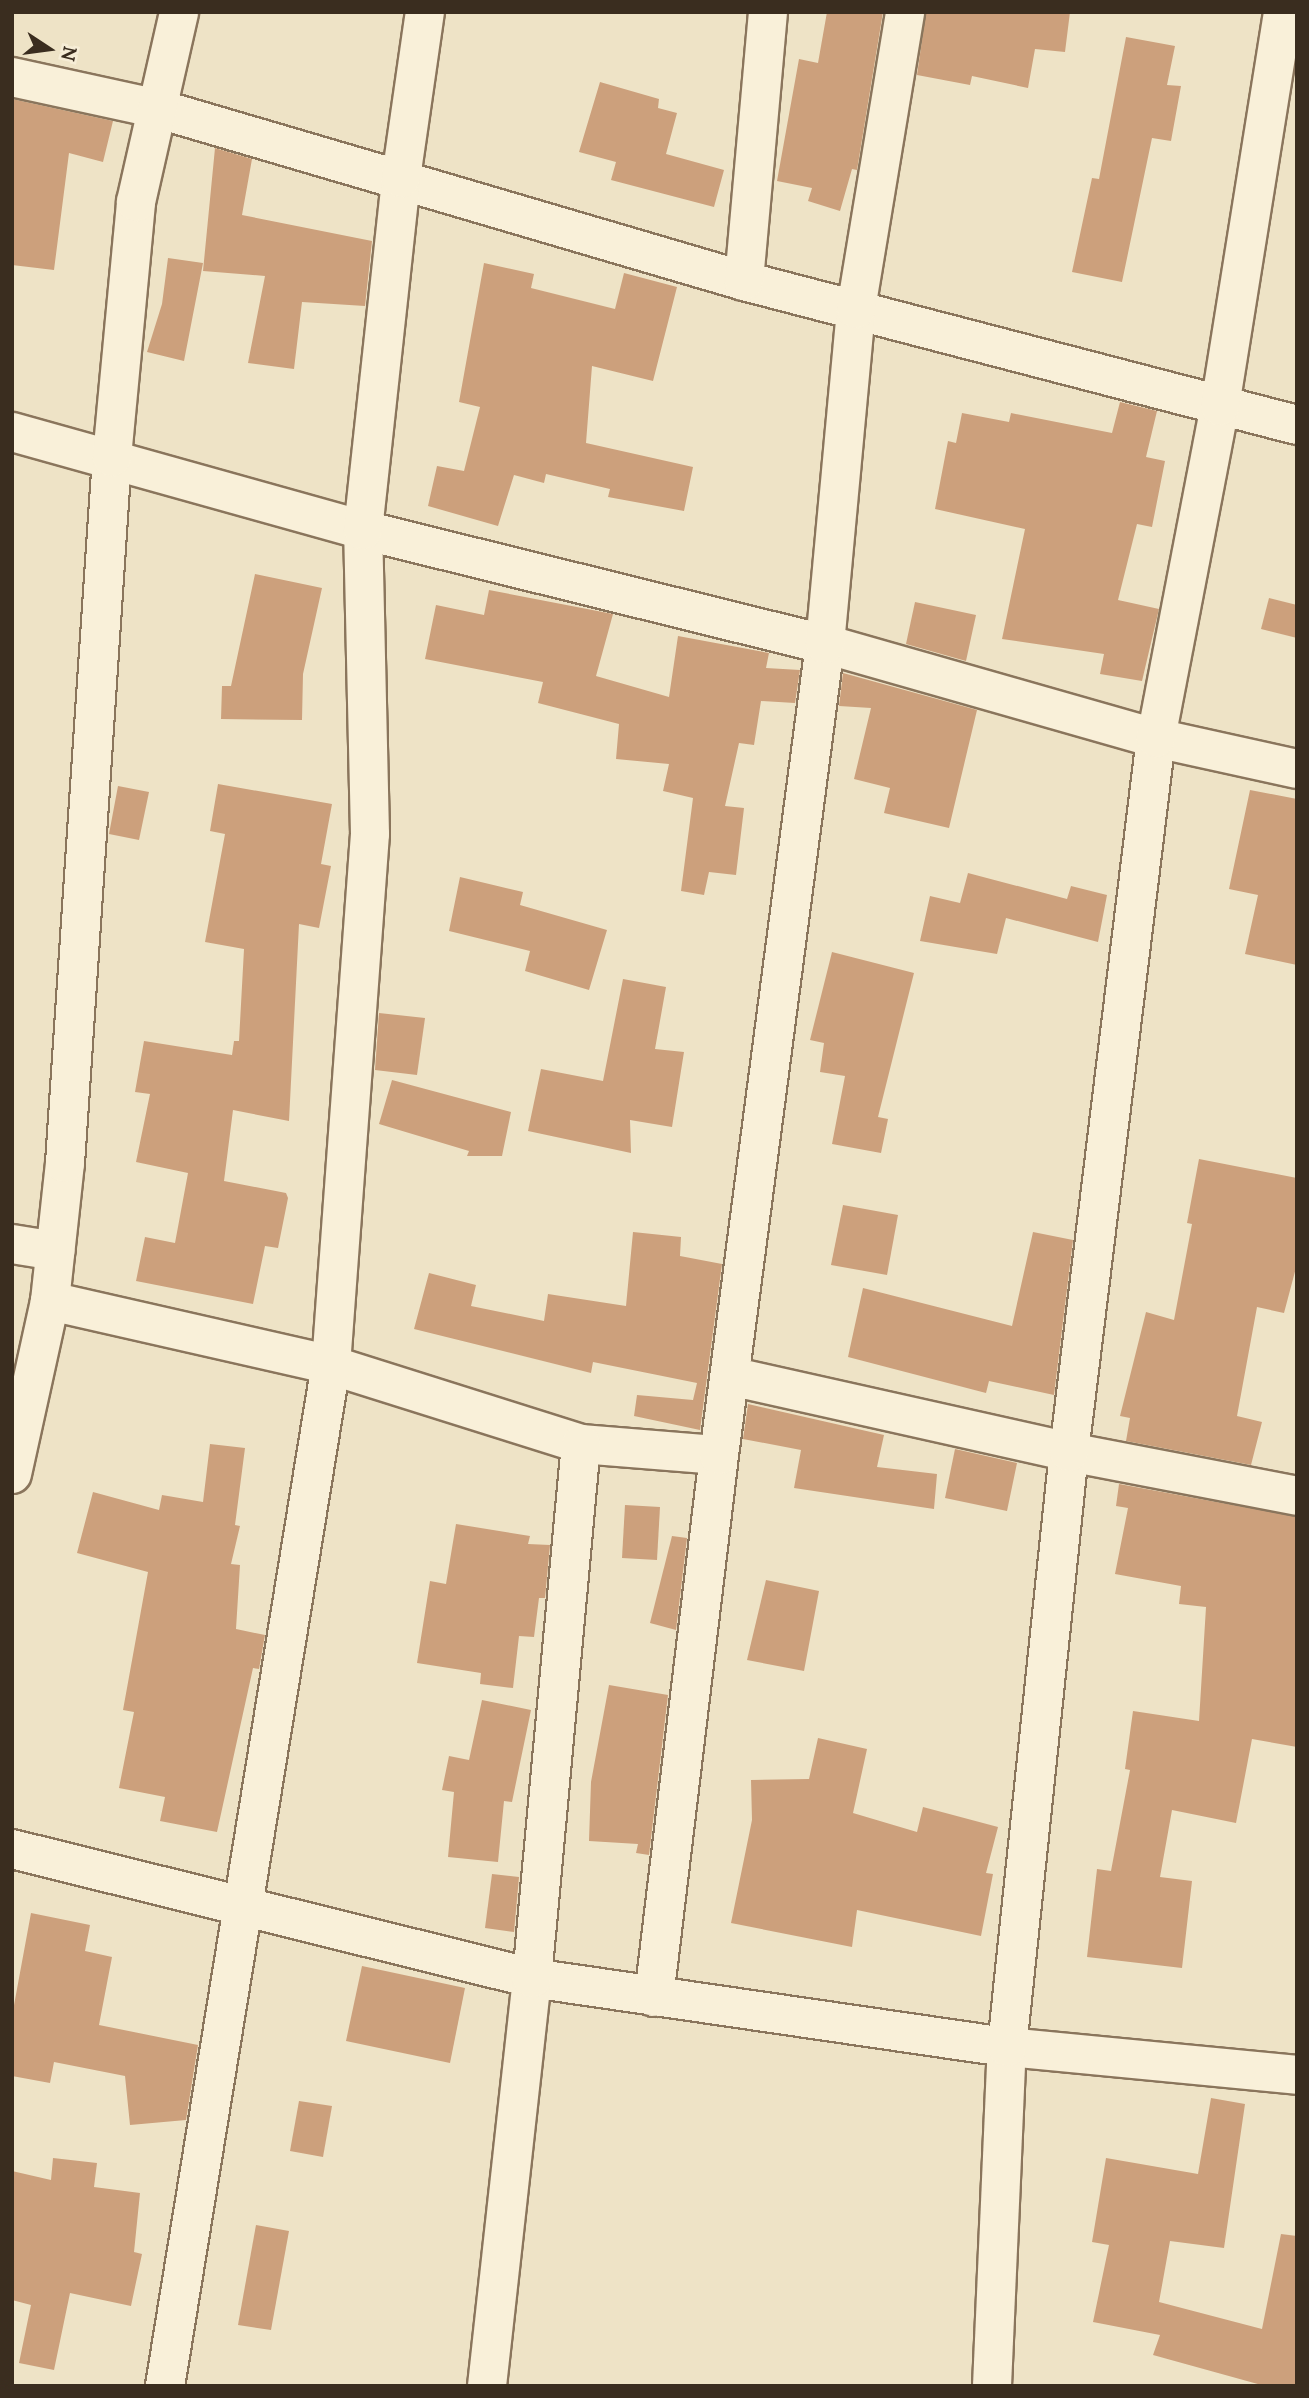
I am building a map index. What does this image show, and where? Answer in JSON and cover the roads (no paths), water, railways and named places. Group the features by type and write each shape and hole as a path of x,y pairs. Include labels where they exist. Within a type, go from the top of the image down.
{"street":[{"path":"12,1474 50,1301 55,1251 112,457 136,202 179,12"},
{"path":"164,2386 331,1366 370,834 363,530 401,178 425,12"},
{"path":"744,281 768,12"},
{"path":"654,1997 719,1455 825,644 856,309 905,12"},
{"path":"992,2386 1007,2048 1069,1452 1156,738 1220,406 1283,12"},
{"path":"12,77 159,109 744,281 1297,425"},
{"path":"12,432 112,457 363,530 825,644 1156,738 1297,769"},
{"path":"12,1244 55,1251"},
{"path":"50,1301 331,1366 581,1444 719,1455"},
{"path":"730,1376 1069,1452 1297,1496"},
{"path":"487,2386 532,1978 581,1444"},
{"path":"12,1849 240,1909 532,1978 1007,2048 1297,2075"}]}
